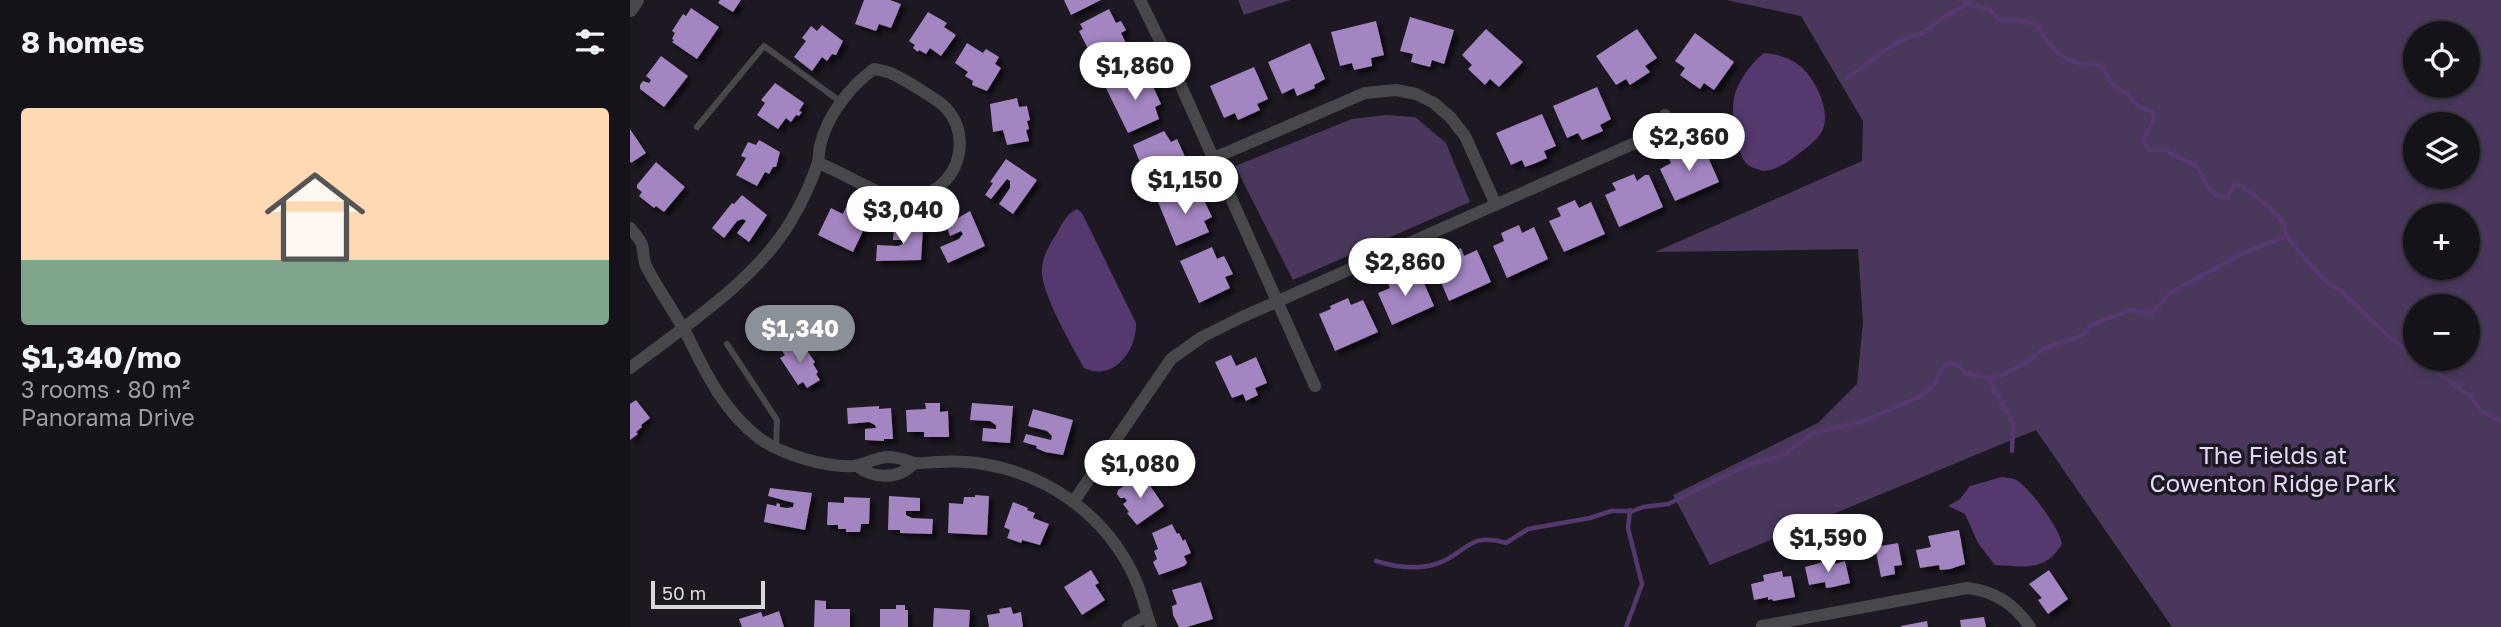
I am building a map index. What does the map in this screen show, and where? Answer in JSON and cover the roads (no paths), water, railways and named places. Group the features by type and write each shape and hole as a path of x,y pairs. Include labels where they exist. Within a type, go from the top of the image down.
{"street":[{"path":"630,9 636,0"},
{"path":"1140,0 1315,386"},
{"path":"630,368 742,281 771,249 791,220 818,163 827,126 841,102 859,80 874,69 892,73 944,107 956,124 960,153 952,173 941,185 916,198 896,198 818,163"},
{"path":"1213,159 1365,93 1396,90 1416,94 1434,103 1451,118 1465,136 1496,205"},
{"path":"1074,501 1171,359 1202,337 1644,139 1665,115"},
{"path":"630,228 642,244 644,262 699,362 734,416 759,438 776,448 822,463 857,466 869,474 886,476 906,471 914,463"},
{"path":"630,257 644,262"},
{"path":"857,466 869,459 887,457 903,458 914,463 961,461 1006,469 1052,487 1074,501 1098,523 1133,574 1149,622 1128,627"},
{"path":"1762,626 1967,588 1993,593 2005,600 2030,627"}],"lane":[{"path":"697,127 764,47 841,102"},
{"path":"727,344 777,420 776,448"}],"waterway":[{"path":"1966,0 1971,5 1990,9 1999,20 2036,24 2048,42 2065,58 2101,66 2114,86 2127,94 2139,107 2153,112 2154,119 2143,140 2149,150 2166,149 2191,163 2211,191 2219,197 2228,197 2234,185 2242,186 2283,222 2287,236 2325,281 2342,292 2403,347"},
{"path":"1847,78 1890,47 1925,32 1939,20 1969,3"},
{"path":"1376,561 1406,567 1429,566 1446,560 1475,542 1493,540 1506,543 1528,529 1590,518 1611,511 1633,511 1668,504 1747,465 1782,456 1813,433 1864,421 1916,398 1928,391 1943,367 1949,363 1957,364 1965,373 1988,378 2000,376 2029,361 2044,348 2084,334 2090,325 2131,310 2151,314 2170,293 2243,253 2287,236"},
{"path":"2435,371 2470,396 2481,411 2501,421"},
{"path":"1988,378 2013,424 2012,451"},
{"path":"1626,627 1642,584 1628,528 1630,510"}],"park label":[{"name":"The Fields at Cowenton Ridge Park","path":"2273,470"}]}
